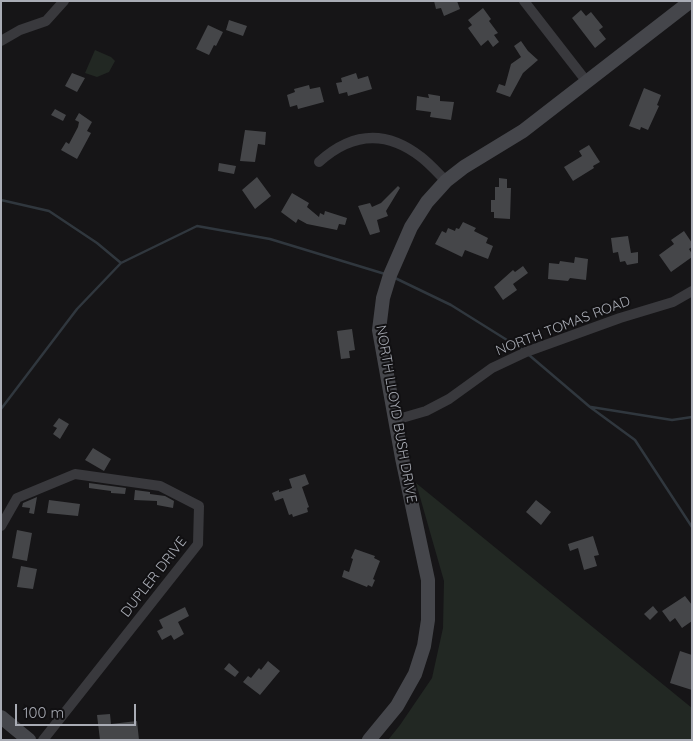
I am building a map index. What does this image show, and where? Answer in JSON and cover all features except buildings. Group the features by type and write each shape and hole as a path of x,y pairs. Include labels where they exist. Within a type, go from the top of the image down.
{"street":[{"path":"1,41 20,30 46,21 64,1"},
{"path":"524,1 586,82"},
{"name":"NORTH LLOYD BUSH DRIVE","path":"369,740 397,706 415,674 424,646 428,620 428,580 395,420 379,330 383,298 390,275 411,227 427,202 446,181 464,167 523,131 691,1"},
{"path":"319,162 332,150 343,144 379,137 399,143 421,157 446,181"},
{"name":"NORTH TOMAS ROAD","path":"395,420 426,411 449,399 492,368 526,352 620,318 673,302 692,290"},
{"name":"DUPLER DRIVE","path":"1,526 17,498 75,474 160,486 199,506 198,544 43,740"},
{"path":"1,718 29,740"}],"shaded area":[{"path":"95,50 111,57 115,61 109,72 97,77 85,73"},
{"path":"416,483 692,708 692,740 388,740 432,678 443,628 444,581"}],"waterway":[{"path":"1,200 49,211 97,243 121,263"},
{"path":"1,409 77,309 121,263 197,226 270,239 385,274"},
{"path":"395,278 451,305 523,350"},
{"path":"529,355 590,407 635,440 692,527"},
{"path":"591,407 672,420 692,417"}]}
